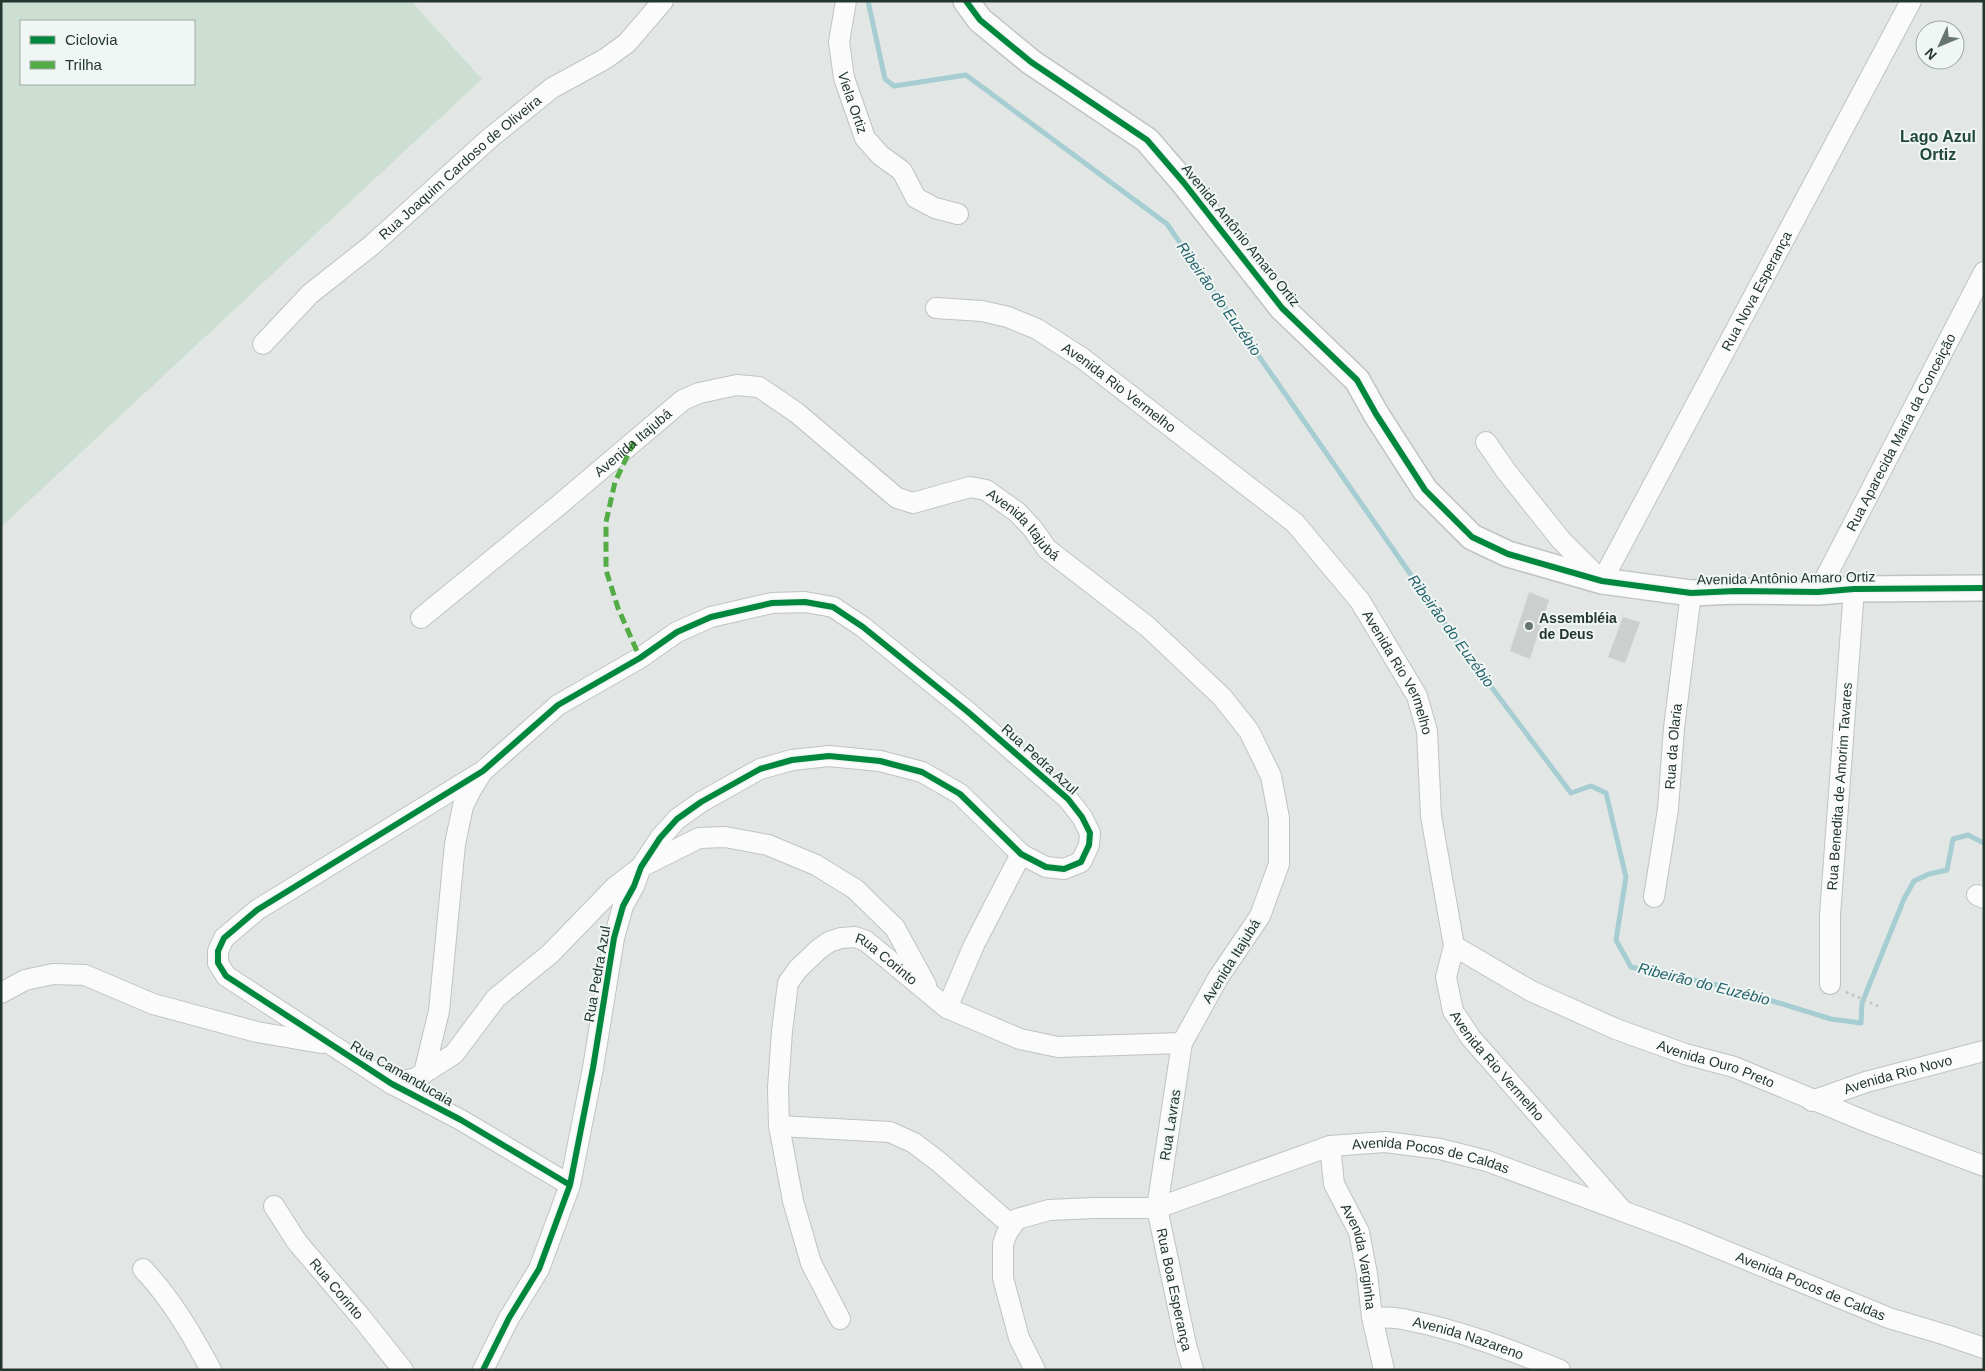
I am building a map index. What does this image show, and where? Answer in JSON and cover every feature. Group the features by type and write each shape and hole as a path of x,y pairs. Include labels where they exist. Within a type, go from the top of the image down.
{"street":[{"name":"Rua Joaquim Cardoso de Oliveira","path":"262,344 310,294 372,245 490,138 552,88 605,58 627,43 664,1"},
{"name":"Viela Ortiz","path":"846,1 839,42 844,78 865,138 880,156 902,171 916,198 935,208 958,214"},
{"name":"Avenida Antônio Amaro Ortiz","path":"966,1 980,20 1031,62 1147,140 1184,183 1282,308 1357,380 1376,414 1425,490 1472,537 1508,554 1602,581 1691,593 1984,588"},
{"name":"Rua Nova Esperança","path":"1602,581 1911,1"},
{"name":"Rua Aparecida Maria da Conceição","path":"1818,592 1984,272"},
{"name":"Avenida Rio Vermelho","path":"936,308 982,311 1008,317 1037,329 1082,358 1294,523 1360,601 1417,696 1427,731 1431,816 1454,946 1446,977 1453,1011 1472,1038 1622,1210"},
{"name":"Avenida Itajubá","path":"422,618 683,400 718,388 737,385 758,387 767,392 797,413 897,498 913,503 970,487 986,490 1017,512 1033,529 1047,549 1061,561 1148,627 1222,698 1250,731 1271,776 1278,818 1279,864 1260,916 1218,978 1182,1043"},
{"path":"1486,442 1506,471 1562,540 1602,581"},
{"name":"Rua Benedita de Amorim Tavares","path":"1830,984 1830,915 1854,589"},
{"name":"Rua da Olaria","path":"1654,897 1668,809 1674,728 1691,593"},
{"name":"Rua Pedra Azul","path":"483,771 558,705 640,658 677,632 711,617 772,603 805,602 834,608 863,627 962,706 1068,799 1082,817 1090,833 1089,845 1082,862 1064,868 1046,867 1021,854 960,794 922,772 880,761 829,756 792,760 760,769 701,802 678,819 660,838 641,867 624,906 614,938 595,1059 570,1184 539,1269 509,1318 483,1370"},
{"path":"424,1073 439,1011 455,844 464,806 483,771"},
{"name":"Rua Camanducaia","path":"483,771 257,910 224,938 218,950 218,962 226,976 392,1084 461,1120 570,1184"},
{"path":"392,1084 416,1078 454,1054 496,998 550,954 615,887 641,867 698,838 725,837 768,844 816,865 855,889 895,928 940,1003 974,945 1021,854"},
{"name":"Rua Corinto","path":"840,1318 811,1263 793,1201 779,1126 778,1088 782,1030 788,983 798,969 819,949 841,938 855,937 866,941 940,1003 1020,1039 1058,1046 1182,1043"},
{"name":"Avenida Ouro Preto","path":"1454,946 1531,991 1616,1029 1686,1054 1734,1067 1812,1100 1984,1166"},
{"name":"Rua Camanducaia","path":"1,993 25,980 53,974 85,976 153,1004 257,1032 331,1045"},
{"name":"Rua Lavras","path":"1158,1208 1182,1043"},
{"name":"Avenida Rio Novo","path":"1812,1100 1866,1082 1984,1050"},
{"path":"779,1126 890,1132 914,1143 939,1162 1011,1226 1003,1244 1002,1278 1019,1338 1035,1370"},
{"name":"Avenida Pocos de Caldas","path":"1011,1226 1018,1218 1049,1210 1158,1208 1330,1146 1384,1142 1440,1149 1487,1161 1622,1210 1889,1318 1946,1334 1984,1348"},
{"name":"Avenida Varginha","path":"1330,1146 1334,1184 1359,1232 1367,1274 1372,1318 1384,1370"},
{"name":"Rua Corinto","path":"274,1206 297,1242 403,1370"},
{"name":"Rua Boa Esperança","path":"1158,1208 1186,1345 1193,1370"},
{"path":"142,1269 162,1289 182,1318 211,1370"},
{"name":"Avenida Nazareno","path":"1372,1318 1406,1319 1530,1358 1560,1370"}],"path":[{"path":"1849,994 1878,1006"}],"green space":[{"path":"1,1 411,1 482,79 1,527"}],"building":[{"name":"Assembléia de Deus","path":"1529,592 1549,600 1530,659 1510,651"},
{"path":"1623,617 1640,622 1625,663 1608,657"}],"waterway":[{"name":"Ribeirão do Euzébio","path":"868,1 885,79 894,86 966,75 1167,224 1459,644 1571,793 1591,786 1606,793 1626,877 1616,940 1631,967 1727,987 1831,1019 1861,1023 1862,1003 1904,899 1914,881 1929,874 1947,870 1953,839 1968,835 1984,843"}],"marked path":[{"path":"634,442 615,482 606,522 606,570 618,608 640,658"}],"cycle path":[{"path":"966,1 980,20 1031,62 1147,140 1184,183 1282,308 1357,380 1376,414 1425,490 1472,537 1508,554 1602,581 1691,593 1984,588"},
{"path":"483,1370 509,1318 539,1269 570,1185 593,1068 614,938 623,906 634,886 641,867 660,838 677,819 701,802 760,769 792,760 829,756 880,761 922,772 960,794 1021,854 1046,867 1064,869 1081,862 1089,845 1090,833 1082,817 1068,799 968,712 863,627 833,607 805,602 772,603 711,617 677,632 640,658 558,705 483,771 257,910 224,938 218,951 218,963 226,976 392,1084 461,1120 570,1185"}],"place":[{"name":"Assembléia de Deus","path":"1529,626"}],"district":[{"name":"Lago Azul Ortiz","path":"1938,145"}]}
